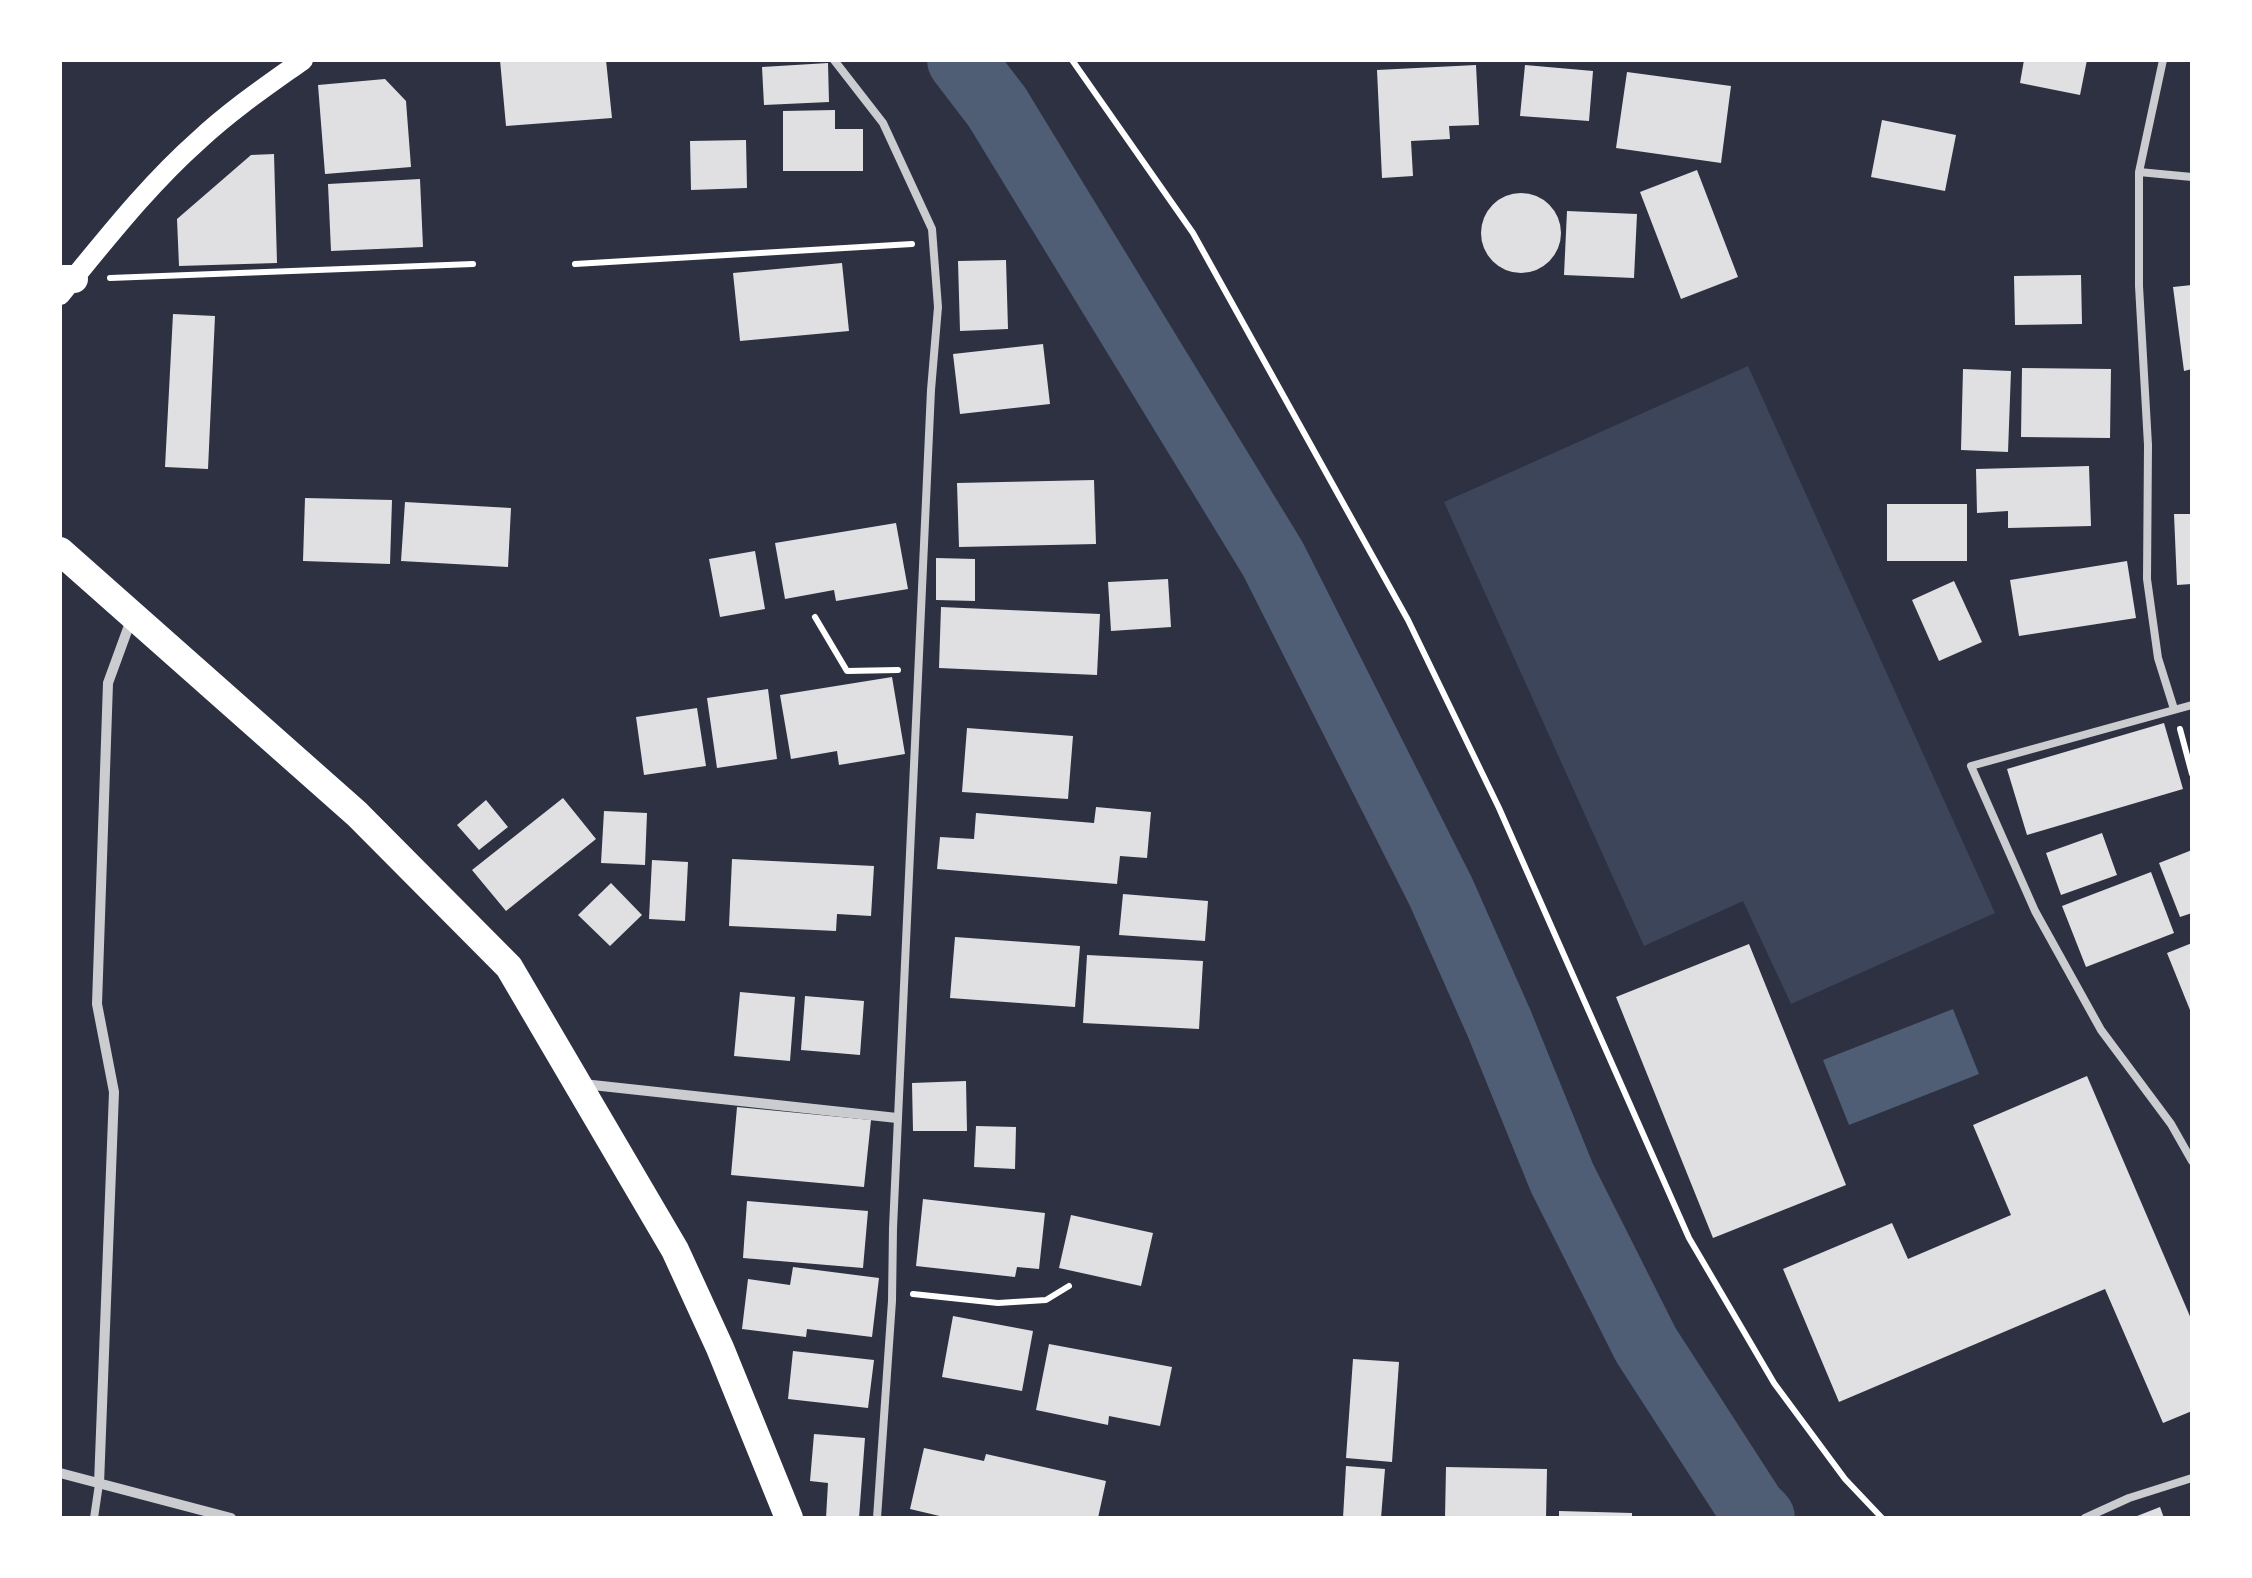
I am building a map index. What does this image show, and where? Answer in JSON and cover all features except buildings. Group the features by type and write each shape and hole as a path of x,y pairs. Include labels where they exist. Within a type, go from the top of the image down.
{"highway":[{"path":"60,551 357,814 509,967 675,1250 720,1348 788,1518"}],"main road":[{"path":"64,285 198,140 303,60"}],"street":[{"path":"99,1484 114,1092 97,1004 106,721 108,683 133,614"},
{"path":"577,1084 897,1118"},
{"path":"60,1473 231,1518"}],"lane":[{"path":"834,60 884,123 932,228 938,307 930,390 892,1291 877,1518"},
{"path":"2163,60 2139,172 2138,286 2148,445 2147,578 2158,658 2174,709"},
{"path":"2139,172 2192,177"},
{"path":"2192,704 1971,766 2034,911 2101,1030 2171,1124 2192,1161"},
{"path":"2085,1518 2129,1498 2192,1478"},
{"path":"94,1518 99,1484"}],"path":[{"path":"1072,60 1193,233 1408,620 1499,808 1689,1238 1774,1384 1845,1479 1882,1518"},
{"path":"575,264 934,243"},
{"path":"64,285 472,264"},
{"path":"815,617 847,671 917,670"},
{"path":"2174,709 2192,774"},
{"path":"892,1291 998,1303 1046,1300 1069,1286"}],"shaded area":[{"path":"1748,366 1995,913 1791,1004 1743,901 1644,946 1444,502"},
{"path":"1953,1009 1979,1074 1849,1125 1823,1060"}],"waterway":[{"path":"961,60 997,107 1273,559 1441,892 1562,1178 1646,1345 1761,1518"}]}
